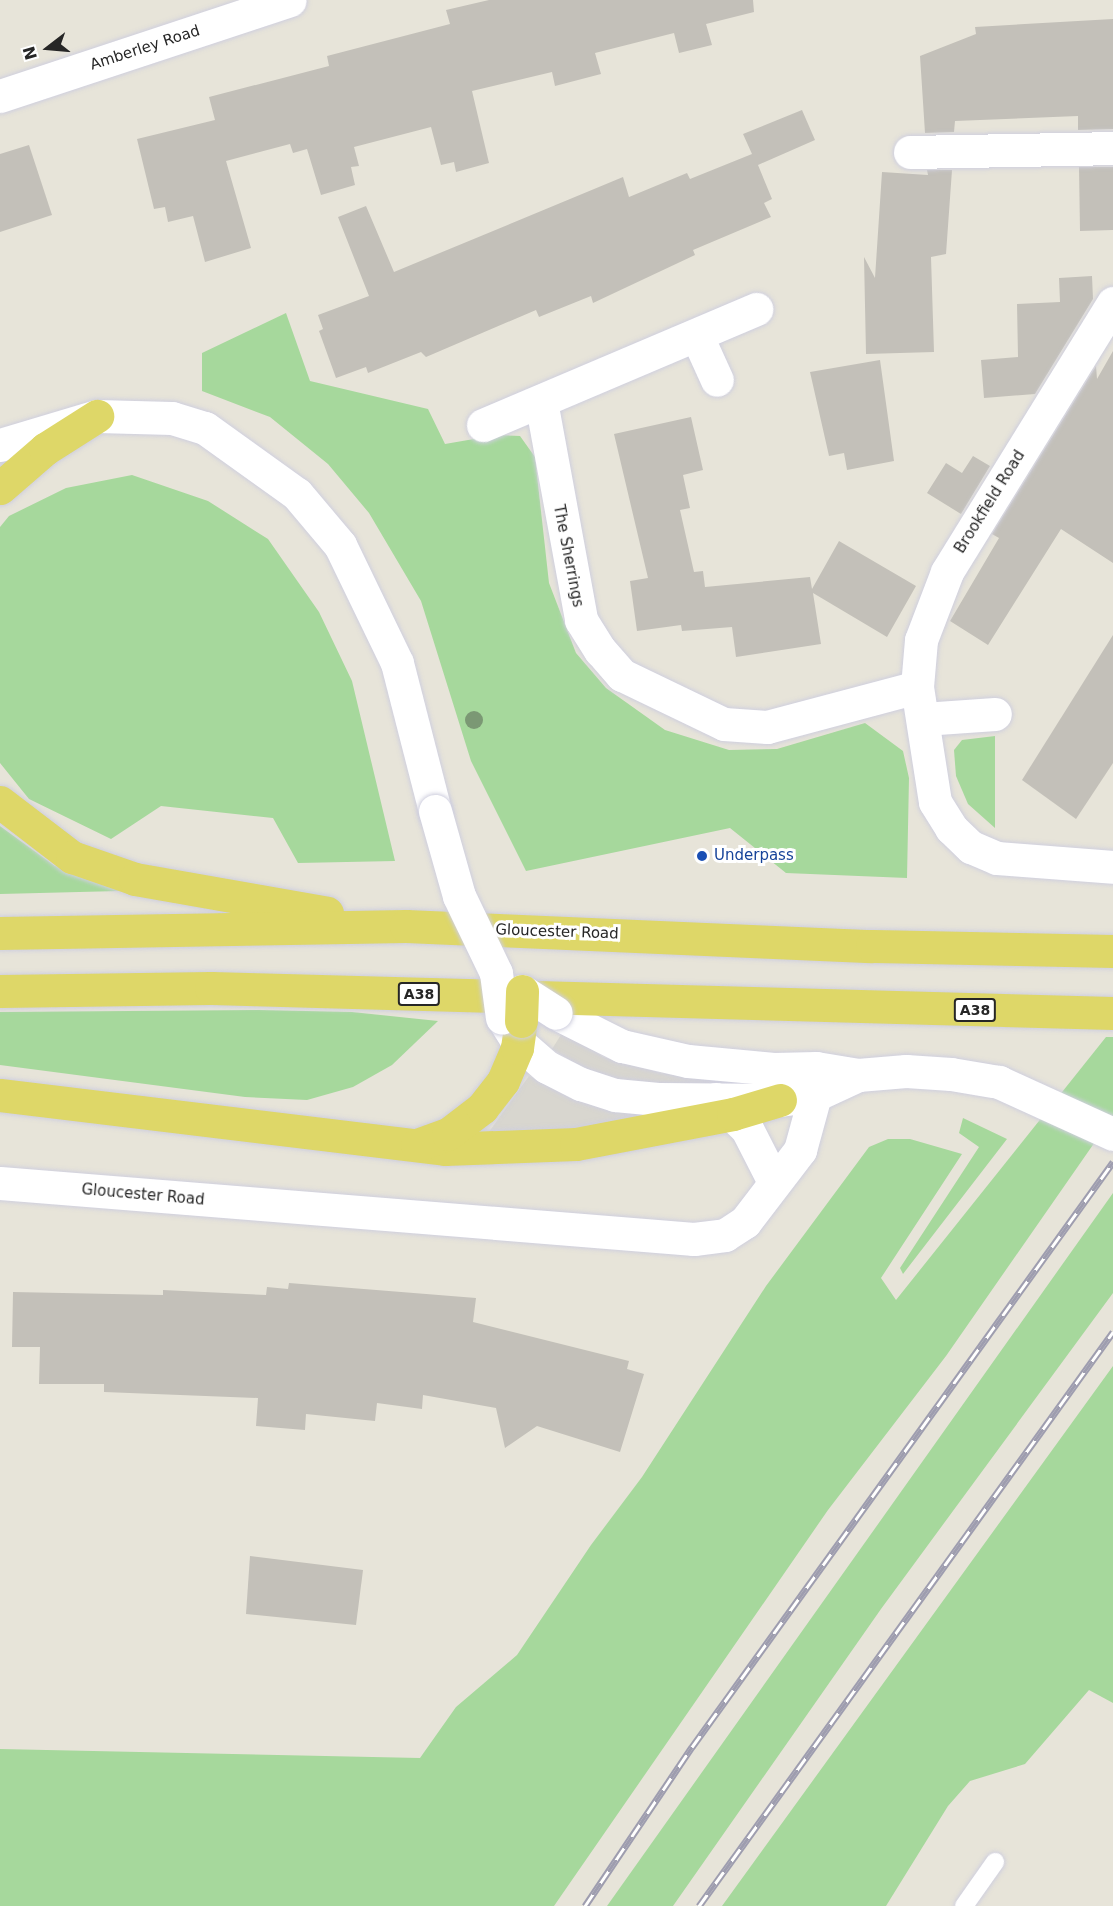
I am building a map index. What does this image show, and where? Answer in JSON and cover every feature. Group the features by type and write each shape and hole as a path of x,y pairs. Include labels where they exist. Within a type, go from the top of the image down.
{"main road":[{"path":"0,488 45,449 97,416"},
{"path":"0,801 72,857 135,879 406,926"},
{"name":"Gloucester Road","path":"0,933 406,926 872,946 1113,951"},
{"name":"A38","path":"0,991 211,988 838,1008 1113,1012"},
{"path":"410,1148 448,1134 482,1108 503,1081 512,1009"},
{"path":"0,1095 410,1148 576,1144 724,1106 780,1100"}],"street":[{"name":"Amberley Road","path":"0,96 285,1"},
{"path":"910,152 1113,148"},
{"name":"Brookfield Road","path":"1113,303 947,572 921,640 917,687 935,802 951,828 971,847 997,858 1113,867"},
{"path":"483,425 756,309"},
{"path":"697,336 717,380"},
{"name":"The Sherrings","path":"541,401 581,620 600,650 622,675 724,724 767,727 917,687"},
{"path":"0,445 97,416 172,418 205,428 297,494 340,545 397,663 459,896 512,1009 556,1071 581,1084 615,1095 724,1106 747,1129 774,1182"},
{"path":"923,719 994,714"},
{"path":"512,1009 556,1013 622,1046 688,1061 774,1069 816,1068 858,1075 906,1071 999,1082 1113,1134"},
{"path":"780,1100 815,1095 858,1075"},
{"name":"Gloucester Road","path":"0,1183 694,1239 725,1235 745,1222 800,1150 815,1095"}],"lane":[{"path":"964,1906 995,1862"}],"green space":[{"path":"286,313 310,381 428,409 445,444 497,435 520,436 535,457 549,583 576,653 606,688 665,730 729,750 777,749 865,723 903,751 909,778 907,878 786,873 730,828 526,871 471,761 421,601 369,513 328,464 270,417 202,391 202,353"},
{"path":"132,475 208,501 268,539 319,612 352,681 395,861 298,863 273,818 161,806 111,839 29,799 0,763 0,527 9,516 66,488"},
{"path":"995,736 995,828 968,804 956,776 954,750 962,740"},
{"path":"0,826 55,866 123,885 119,891 0,894"},
{"path":"259,1010 352,1012 438,1021 392,1065 353,1087 307,1100 245,1097 0,1065 0,1012"},
{"path":"1106,1037 1113,1037 1113,1116 946,1356 828,1510 554,1906 0,1906 0,1749 420,1758 456,1707 517,1655 591,1545 642,1477 766,1286 869,1147 888,1139 910,1139 962,1154 881,1278 896,1300"},
{"path":"963,1118 1007,1139 903,1274 900,1268 979,1147 959,1133"},
{"path":"1113,1193 1113,1293 881,1609 673,1906 607,1906"},
{"path":"1113,1366 1113,1703 1089,1690 1025,1764 970,1781 948,1806 886,1906 722,1906"}],"shaded area":[{"path":"564,1030 603,1057 660,1073 718,1081 720,1085 650,1088 586,1070 552,1049"},
{"path":"529,1076 575,1100 664,1113 564,1132 486,1136"}],"building":[{"path":"489,0 753,0 754,12 706,24 712,45 679,53 674,33 595,53 601,74 555,86 552,72 472,91 489,163 456,172 454,162 441,165 431,127 354,147 359,166 351,167 355,185 321,195 307,149 293,153 290,144 226,161 251,248 205,262 193,216 168,222 165,207 154,209 137,139 215,120 209,97 329,66 327,56 450,24 446,10"},
{"path":"1113,19 1113,129 1078,130 1078,116 955,121 954,132 925,133 920,56 976,34 975,27"},
{"path":"802,110 815,140 758,165 772,199 764,203 771,217 693,250 695,255 593,303 591,296 539,317 536,310 426,357 421,352 368,373 366,367 336,378 319,331 323,329 318,315 369,296 338,217 366,206 394,272 623,177 629,197 687,173 690,179 752,154 743,134"},
{"path":"29,145 52,215 0,232 0,154"},
{"path":"1079,167 1113,167 1113,230 1080,231"},
{"path":"927,170 952,170 946,254 931,257 934,352 866,354 864,257 875,278 882,172 928,175"},
{"path":"1092,276 1093,299 1035,394 984,398 981,360 1018,357 1017,304 1060,302 1059,278"},
{"path":"1113,351 1113,563 1061,529 988,645 950,621 999,538 992,534 1096,366 1097,379"},
{"path":"880,360 894,461 847,470 844,453 829,456 810,372"},
{"path":"691,417 703,470 683,475 690,508 680,510 694,572 703,571 705,587 810,577 812,589 839,541 916,586 887,637 813,593 821,644 736,657 732,627 682,631 681,625 637,631 630,581 648,578 614,434"},
{"path":"973,456 990,466 961,514 927,493 946,463 962,473"},
{"path":"1113,635 1113,763 1076,819 1022,780"},
{"path":"289,1283 476,1298 473,1322 629,1361 627,1369 644,1374 620,1452 537,1426 505,1448 496,1408 423,1395 422,1409 377,1403 375,1421 306,1414 305,1430 256,1426 258,1398 104,1392 104,1384 39,1384 40,1347 12,1347 13,1292 163,1295 163,1290 266,1295 267,1287 288,1289"},
{"path":"250,1556 363,1570 356,1625 246,1614"}],"railway":[{"path":"585,1906 692,1747 1113,1162"},
{"path":"699,1906 1113,1332"}],"place":[{"name":"Underpass","path":"702,856"}]}
